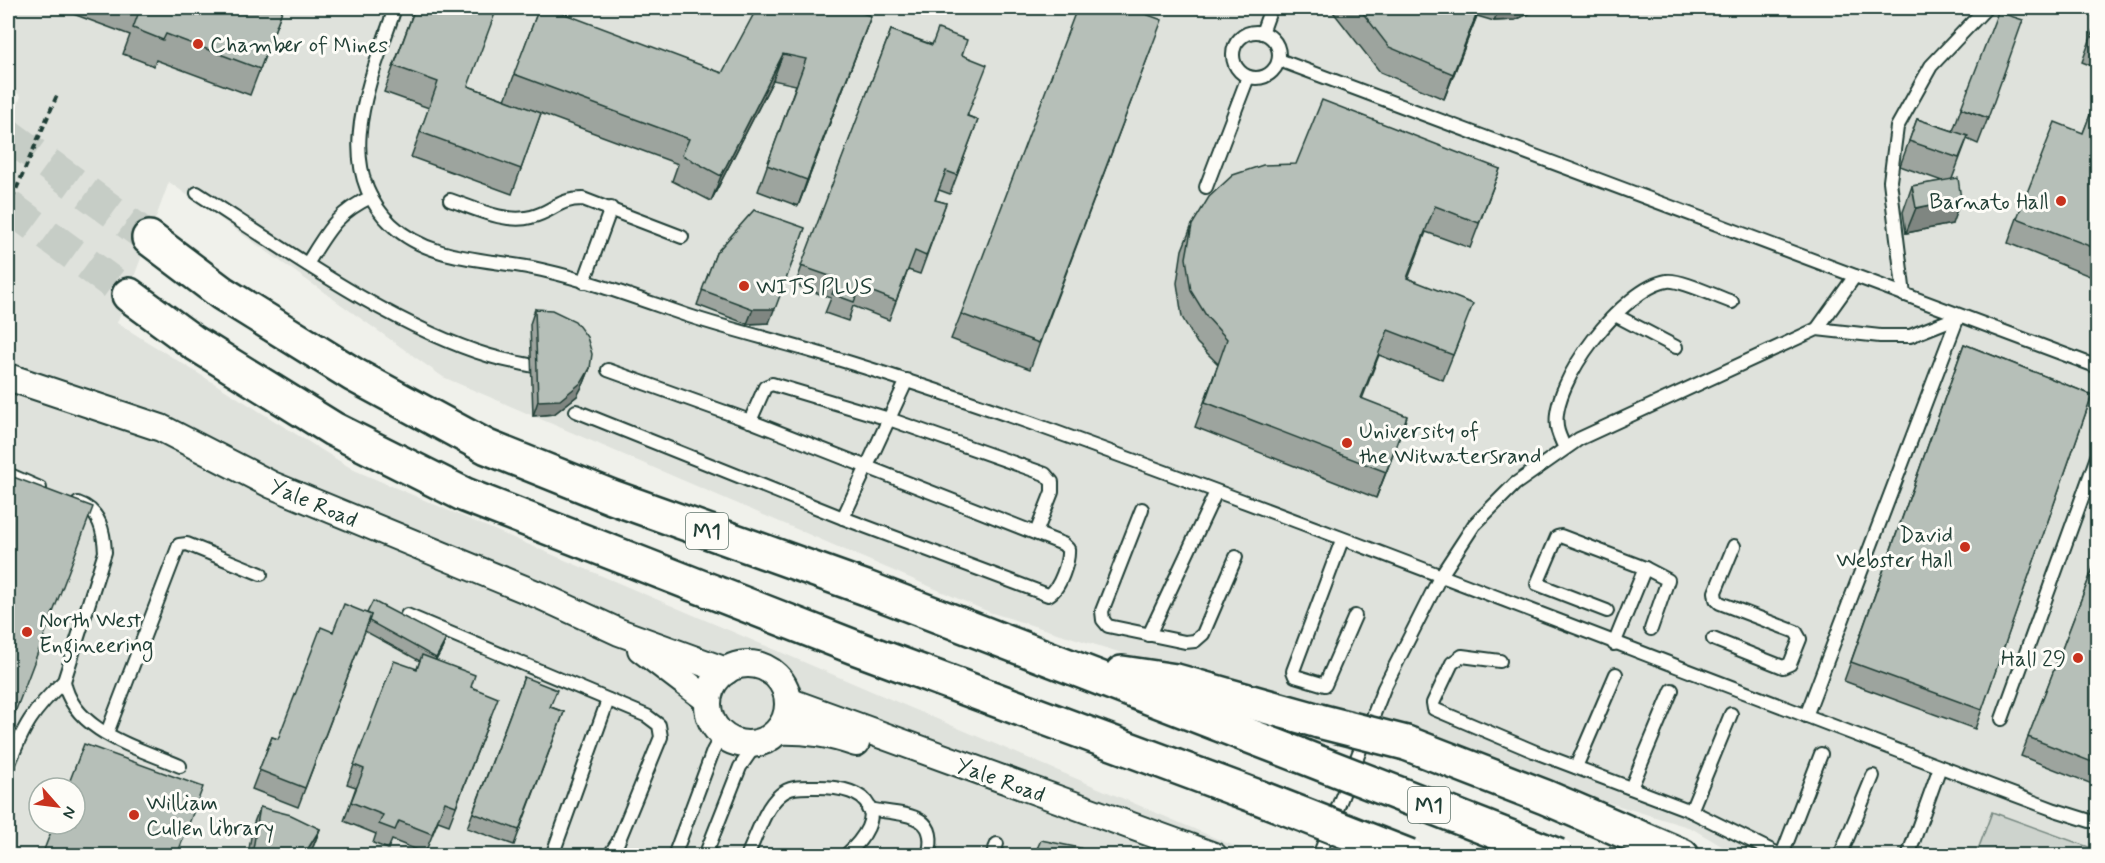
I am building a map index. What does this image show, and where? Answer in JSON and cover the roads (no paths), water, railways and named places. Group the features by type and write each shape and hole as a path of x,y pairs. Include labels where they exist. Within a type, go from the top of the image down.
{"highway":[{"name":"M1","path":"148,238 222,293 354,375 486,447 612,497 866,588 1558,855"},
{"name":"M1","path":"129,295 193,342 333,429 465,495 854,647 1409,855"},
{"path":"1081,671 1133,674 1176,681 1406,743 1545,797 1682,855"}],"street":[{"name":"Yale Road","path":"8,377 161,428 272,485 542,597 619,632 726,671"},
{"name":"Yale Road","path":"619,632 708,700"},
{"path":"742,665 758,665 773,672 783,685 788,701 788,712 778,731 756,744 738,743 722,735 714,725 708,700 718,679 726,671 742,665"},
{"name":"Yale Road","path":"788,701 1087,819 1163,855"},
{"name":"Yale Road","path":"778,731 806,730 825,733 1087,819 1214,855"}],"lane":[{"path":"395,8 361,112 358,139 364,178 371,197 388,222 406,237 430,249 450,255 545,270 733,330 907,381 1216,492 2055,810 2097,821"},
{"path":"1262,33 1271,8"},
{"path":"1904,295 1890,180 1897,128 1931,66 1986,8"},
{"path":"1255,31 1269,34 1278,45 1279,60 1272,72 1258,78 1248,77 1239,71 1235,63 1234,49 1241,36 1255,31"},
{"path":"1279,60 1855,276 1958,317 2097,367"},
{"path":"1206,187 1248,77"},
{"path":"197,193 307,264 429,332 489,356 543,368"},
{"path":"307,264 332,223 350,207 371,197"},
{"path":"450,200 514,218 531,217 566,199 583,199 682,237"},
{"path":"584,282 611,208"},
{"path":"1319,855 1384,688 1440,578 1474,525 1515,484 1588,434 1817,329 1855,276"},
{"path":"1565,448 1556,426 1572,370 1607,322 1615,315 1653,284 1671,280 1732,302"},
{"path":"1615,315 1676,346"},
{"path":"1817,329 1880,336 1910,336 1958,317"},
{"path":"1806,716 1958,317"},
{"path":"576,411 843,518 1048,595 1055,590 1068,556 1068,549 1036,533 750,421 608,370"},
{"path":"843,518 907,381"},
{"path":"750,421 765,387 772,384 889,419 1045,474 1052,482 1052,492 1036,533"},
{"path":"2002,719 2097,454"},
{"path":"8,474 87,506 100,522 104,535 105,552 64,681 38,706 24,725 8,766"},
{"path":"1149,635 1216,492"},
{"path":"1142,508 1102,611 1103,620 1108,626 1185,642 1195,641 1203,634 1236,556"},
{"path":"1607,611 1537,584 1557,537 1561,536 1645,568 1668,580 1651,629"},
{"path":"1342,540 1293,671 1295,676 1325,686 1355,616"},
{"path":"107,734 179,545 187,544 261,574"},
{"path":"1713,639 1783,667 1790,664 1800,639 1796,632 1720,603 1716,598 1715,592 1734,546"},
{"path":"1614,644 1645,568"},
{"path":"407,615 608,700 655,721 659,725 661,737 618,842 609,855"},
{"path":"1500,661 1462,656 1452,663 1433,703 1434,709 1691,811 1782,855 1821,754"},
{"path":"1576,767 1616,674"},
{"path":"64,681 72,706 85,720 107,734 180,766"},
{"path":"1631,788 1672,690"},
{"path":"557,854 608,700"},
{"path":"1691,811 1731,714"},
{"path":"674,855 713,751 722,735"},
{"path":"705,855 740,767 756,744"},
{"path":"1908,855 1940,767"},
{"path":"1840,855 1873,776"},
{"path":"747,855 778,796 792,788 844,788 859,794 868,809 869,827 862,840 845,855"},
{"path":"868,809 910,816 925,823 931,830 933,840 928,855"}],"tunnel":[{"path":"8,135 149,238"},
{"path":"8,206 129,295"}],"place":[{"name":"Chamber of Mines","path":"198,44"},
{"name":"Barnato Hall","path":"2061,201"},
{"name":"WITS PLUS","path":"744,286"},
{"name":"University of the Witwatersrand","path":"1347,443"},
{"name":"David Webster Hall","path":"1965,547"},
{"name":"North West Engineering","path":"27,632"},
{"name":"Hall 29","path":"2078,658"},
{"name":"William Cullen library","path":"134,815"}]}
